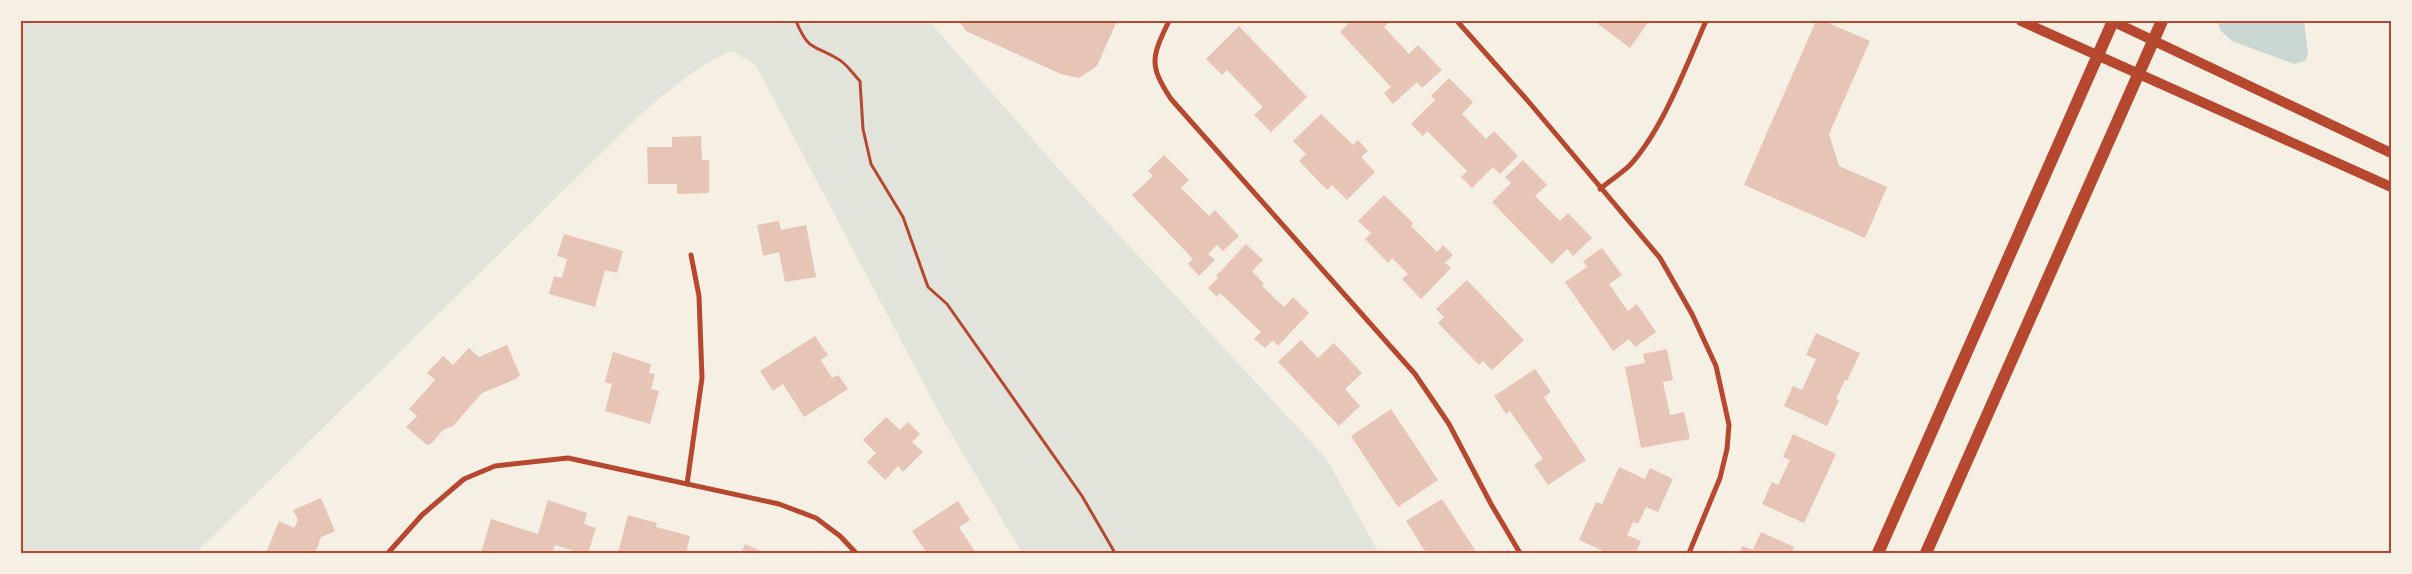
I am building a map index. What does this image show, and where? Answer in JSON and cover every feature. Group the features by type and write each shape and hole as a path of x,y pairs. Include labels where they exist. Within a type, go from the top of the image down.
{"main road":[{"path":"2021,21 2097,56 2139,72 2391,187"},
{"path":"1878,553 2113,21 2152,42 2391,153"},
{"path":"1926,553 2162,21"}],"street":[{"path":"1169,21 1154,58 1156,76 1171,99 1415,374 1449,424 1491,504 1520,553"},
{"path":"1457,21 1528,101 1600,189 1660,258 1692,314 1716,366 1725,401 1728,425 1720,478 1689,553"},
{"path":"1600,189 1630,164 1647,140 1670,99 1706,21"},
{"path":"687,484 702,378 699,296 691,255"},
{"path":"388,553 422,515 464,479 495,466 568,458 778,504 816,518 840,536 856,553"}],"path":[{"path":"796,21 803,39 814,49 839,59 860,81 863,130 871,164 903,217 928,287 947,304 1082,496 1114,553"}],"shaded area":[{"path":"21,21 929,21 1070,182 1326,458 1379,553 1022,553 943,420 755,64 731,51 694,72 640,115 196,553 21,553"},
{"path":"2304,21 2308,54 2305,61 2294,64 2232,41 2220,30 2218,22"}],"building":[{"path":"959,21 1047,21 1052,23 1057,21 1117,21 1097,66 1079,78 1061,74 966,31"},
{"path":"1351,21 1390,21 1384,27 1409,54 1418,45 1442,70 1422,88 1417,82 1393,104 1384,93 1391,87 1340,32"},
{"path":"1594,21 1649,21 1630,48"},
{"path":"1816,21 1824,21 1870,41 1829,134 1839,166 1887,187 1865,238 1744,185"},
{"path":"1239,26 1307,97 1271,132 1254,115 1263,107 1227,70 1222,75 1206,59"},
{"path":"1449,78 1473,102 1462,114 1486,139 1494,131 1518,156 1500,174 1493,167 1472,188 1461,177 1467,171 1427,131 1423,136 1411,124 1435,100 1431,96"},
{"path":"1321,114 1353,145 1358,140 1368,151 1361,157 1375,172 1347,200 1332,185 1327,190 1299,161 1306,154 1293,141"},
{"path":"701,136 702,160 709,160 709,193 677,194 677,184 648,184 647,147 672,147 672,137"},
{"path":"1164,155 1189,180 1181,188 1209,216 1215,210 1239,236 1223,251 1217,245 1208,254 1215,260 1199,276 1188,264 1193,259 1132,195 1153,176 1148,171"},
{"path":"1523,160 1547,185 1535,196 1560,221 1568,213 1592,238 1573,256 1567,249 1552,264 1492,202 1511,183 1505,177"},
{"path":"1384,195 1413,223 1411,226 1437,252 1443,245 1453,255 1445,263 1451,268 1421,299 1402,279 1408,274 1392,258 1388,263 1365,239 1371,233 1358,221"},
{"path":"779,221 781,230 806,225 816,277 785,282 779,252 763,256 757,225"},
{"path":"564,234 623,251 617,273 605,270 595,307 549,294 554,276 562,278 567,259 557,256"},
{"path":"1246,244 1263,260 1252,271 1264,284 1262,286 1284,307 1293,297 1309,313 1278,346 1273,340 1265,348 1254,339 1261,332 1220,293 1217,297 1208,288 1218,278 1216,276"},
{"path":"1602,248 1622,275 1609,284 1628,311 1637,304 1656,332 1635,347 1629,339 1613,351 1565,282 1587,267 1583,261"},
{"path":"1467,280 1524,340 1492,370 1483,361 1479,365 1438,323 1444,317 1436,309"},
{"path":"1816,333 1860,353 1836,399 1839,400 1827,426 1784,406 1793,386 1802,390 1816,359 1806,355"},
{"path":"815,336 828,355 821,360 832,378 838,375 848,389 804,417 783,384 773,391 760,371"},
{"path":"1301,340 1318,358 1334,343 1362,373 1345,389 1360,406 1339,426 1278,362"},
{"path":"507,345 520,375 516,379 482,393 453,426 443,430 432,443 427,445 406,427 417,416 409,409 435,380 427,373 443,356 453,365 469,348 479,357"},
{"path":"1667,349 1673,380 1663,382 1670,415 1684,412 1690,439 1641,448 1625,367 1645,363 1643,354"},
{"path":"613,352 651,364 649,373 655,374 651,389 659,391 650,424 605,411 612,384 605,382"},
{"path":"1535,369 1551,392 1544,397 1586,460 1548,485 1534,465 1543,459 1510,411 1506,414 1494,396"},
{"path":"1391,409 1438,480 1398,507 1351,436"},
{"path":"886,417 900,430 908,422 920,434 912,442 923,452 903,472 898,466 885,480 867,462 876,453 863,440"},
{"path":"1793,434 1836,454 1804,523 1762,504 1772,482 1778,485 1790,460 1783,457"},
{"path":"1619,467 1645,479 1650,468 1673,479 1658,512 1646,507 1638,524 1633,522 1627,535 1641,541 1636,553 1608,553 1579,540 1596,502 1602,504"},
{"path":"321,498 335,531 321,537 315,553 266,553 279,521 294,528 298,520 293,510"},
{"path":"1442,499 1477,553 1426,553 1406,521"},
{"path":"548,500 587,513 584,524 596,528 588,553 581,553 555,545 552,553 481,553 491,519 538,534"},
{"path":"958,501 970,520 959,527 976,553 927,553 912,531"},
{"path":"628,515 657,523 656,527 690,536 686,553 618,553"},
{"path":"1761,532 1794,547 1792,553 1739,553 1742,546 1753,550"},
{"path":"745,544 765,553 741,553"}]}
